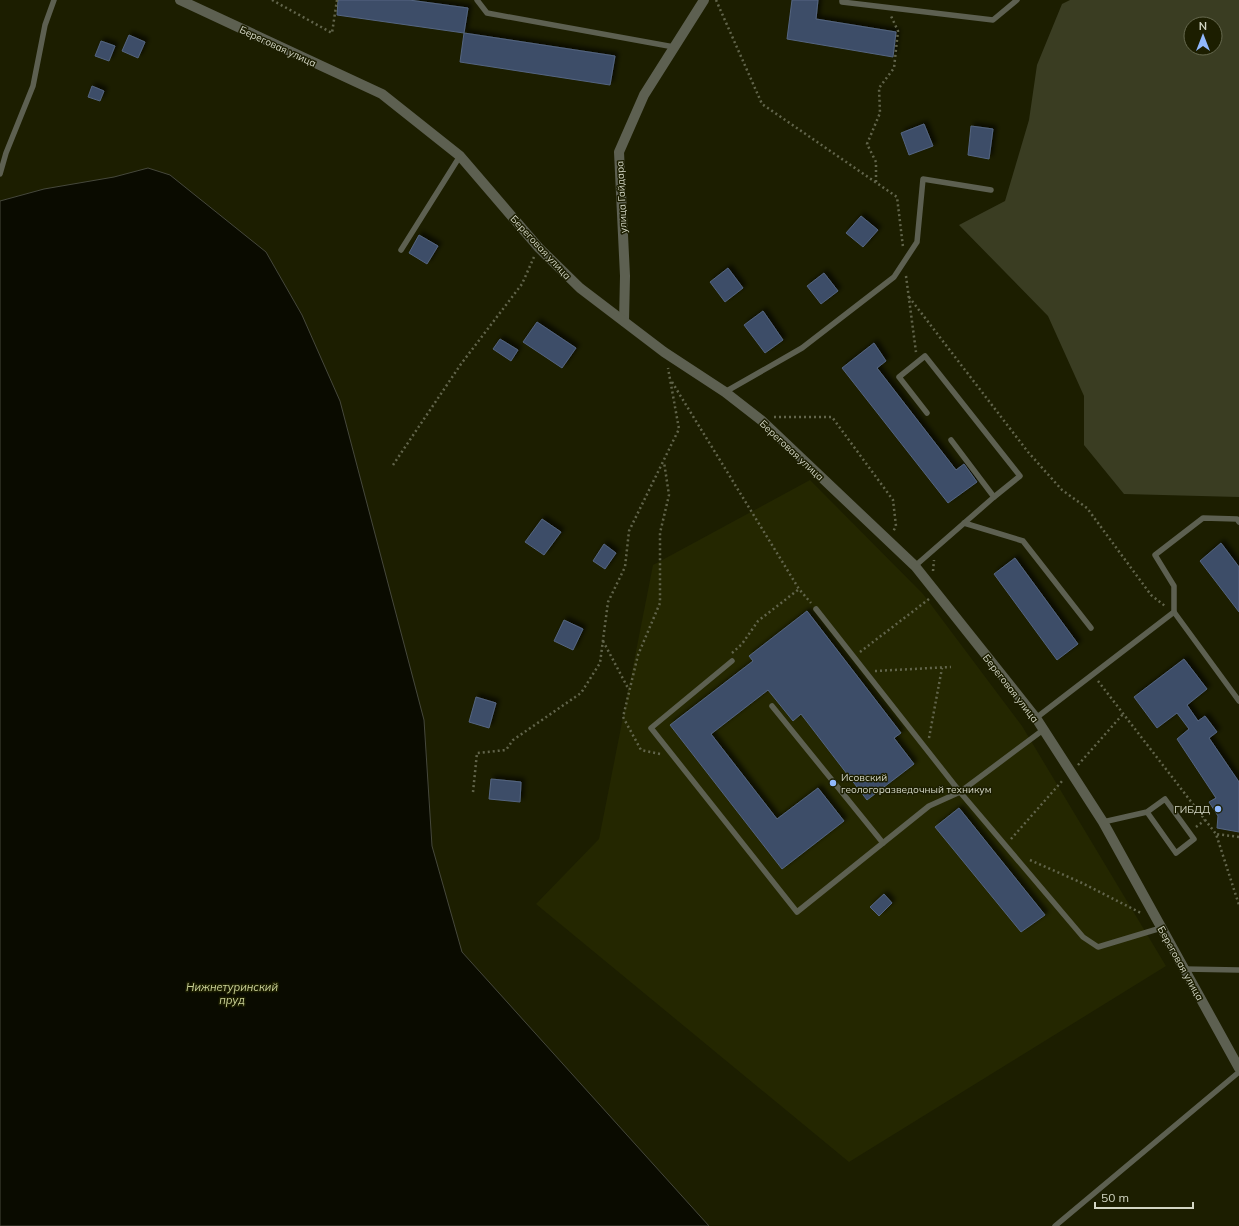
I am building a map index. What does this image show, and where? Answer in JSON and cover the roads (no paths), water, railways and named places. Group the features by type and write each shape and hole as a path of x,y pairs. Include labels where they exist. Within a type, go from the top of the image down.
{"street":[{"name":"Береговая улица","path":"180,0 382,94 460,156 539,248 580,288 664,352 725,392 757,417 915,566 1036,718 1103,822 1184,969 1236,1055 1239,1068"},
{"name":"улица Гайдара","path":"624,321 626,276 619,152 644,95 704,0"}],"lane":[{"path":"0,174 6,154 33,86 45,25 54,0"},
{"path":"477,0 487,13 674,48"},
{"path":"842,0 842,2 886,6 993,20 1017,0"},
{"path":"401,250 460,156"},
{"path":"725,392 802,348 894,277 917,242 924,179 991,190"},
{"path":"915,566 1020,476 925,356 899,377 928,413"},
{"path":"951,440 994,497"},
{"path":"1239,522 1237,519 1203,518 1155,555 1174,586 1174,612 1239,701"},
{"path":"964,523 1023,541 1091,628"},
{"path":"816,609 960,792 1083,937 1098,947 1160,925"},
{"path":"1036,718 1174,612"},
{"path":"732,661 651,728 797,912 929,806 960,792 1043,730"},
{"path":"772,706 883,843"},
{"path":"1103,822 1147,812 1165,799 1194,839 1176,853 1147,812"},
{"path":"1184,969 1239,970"},
{"path":"1055,1226 1239,1072"}],"water":[{"name":"Нижнетуринский пруд","path":"148,168 170,175 266,252 302,315 340,401 424,720 432,846 462,952 709,1226 0,1226 0,201 44,189 114,177"}],"place":[{"name":"Исовский геологоразведочный техникум","path":"833,783"},
{"name":"ГИБДД","path":"1218,809"}]}
